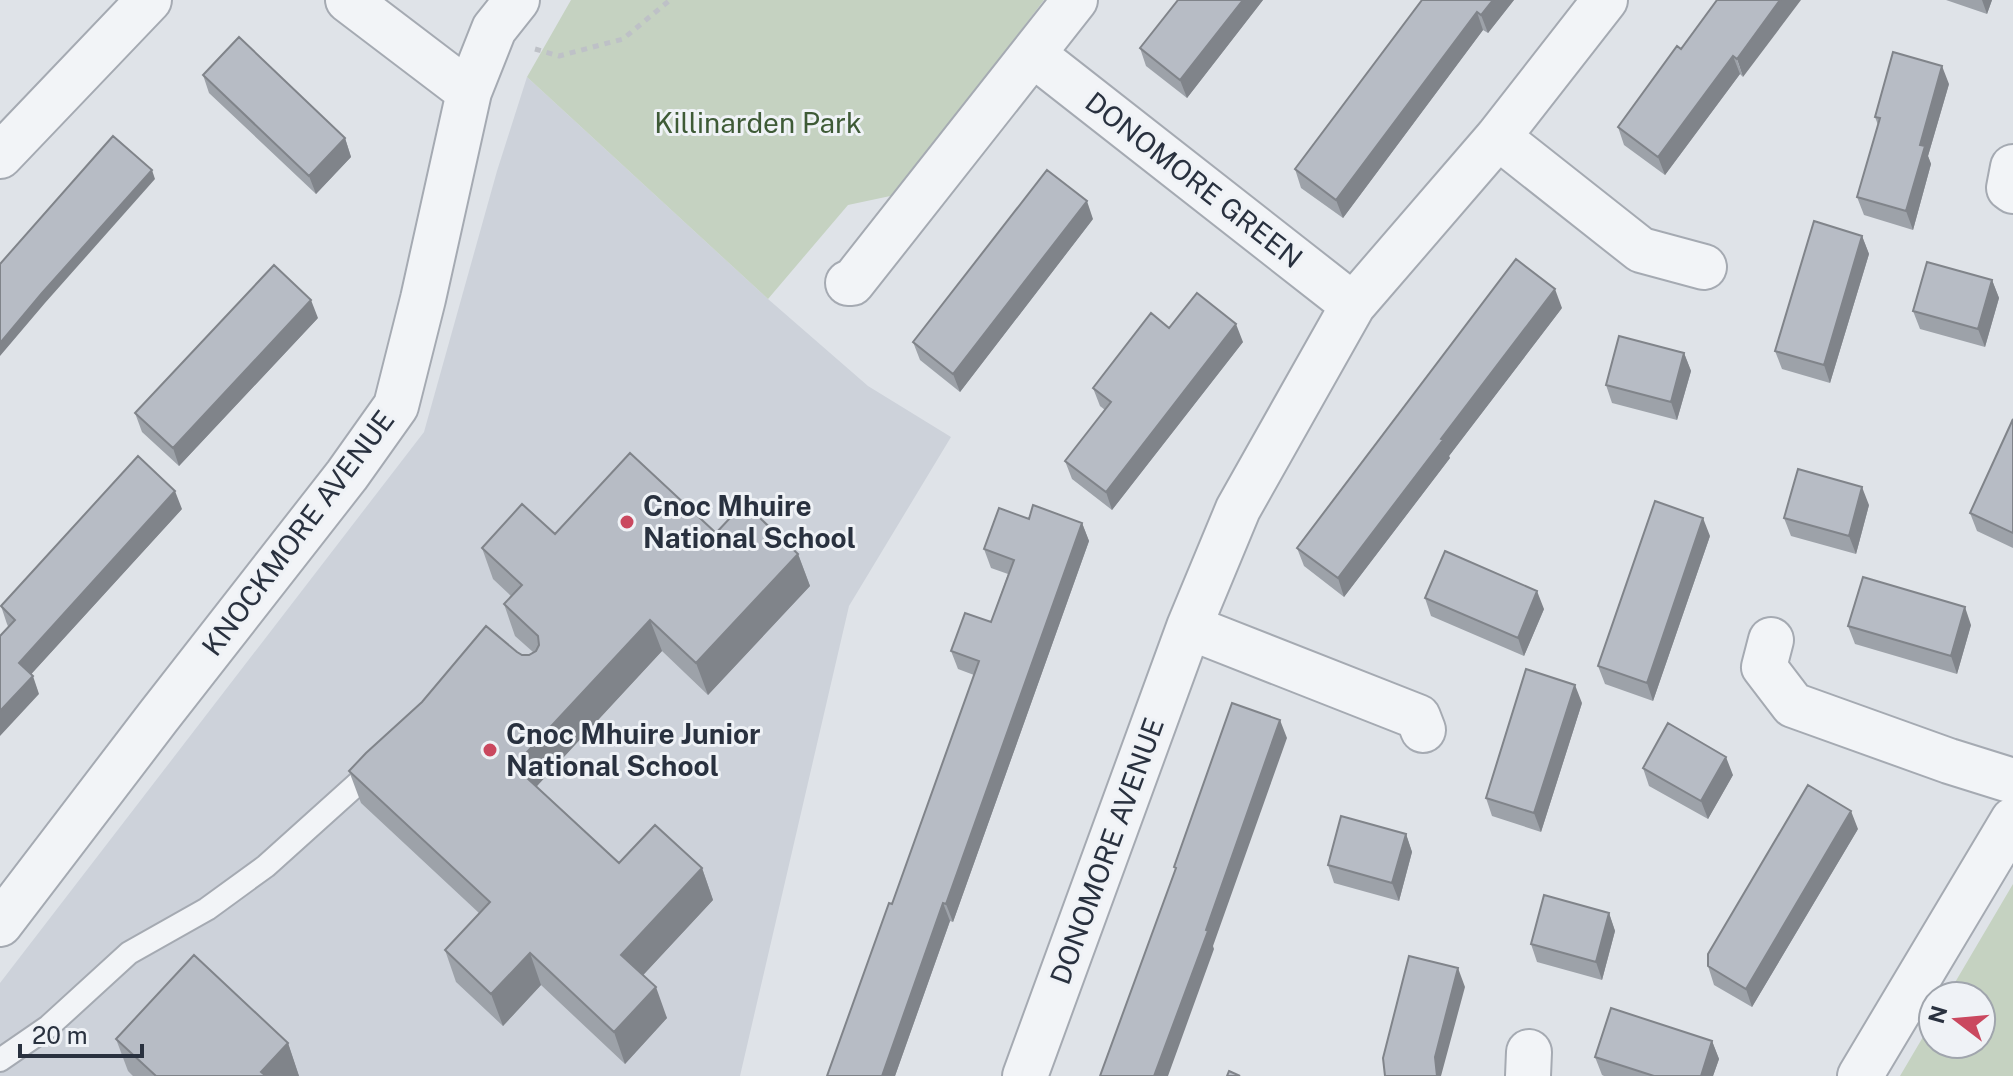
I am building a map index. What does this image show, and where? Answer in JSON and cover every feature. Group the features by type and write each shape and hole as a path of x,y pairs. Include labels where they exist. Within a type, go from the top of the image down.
{"street":[{"path":"0,156 149,0"},
{"path":"348,0 469,92"},
{"name":"KNOCKMORE AVENUE","path":"0,924 347,475 396,406 469,92 494,29 517,0"},
{"path":"848,283 852,283 1075,0"},
{"name":"DONOMORE AVENUE","path":"1025,1076 1189,627 1238,509 1353,305 1498,137 1605,0"},
{"name":"DONOMORE GREEN","path":"1034,55 1353,305"},
{"path":"1498,137 1641,250 1704,267"},
{"path":"2013,167 2009,188 2013,191"},
{"path":"1189,627 1418,717 1423,730"},
{"path":"1771,640 1764,667 1793,705 2013,781"},
{"path":"1860,1076 2013,820"}],"lane":[{"path":"0,1060 48,1027 129,953 207,909 266,866 388,755"}],"path":[{"path":"535,49 559,56 623,39 670,0"}],"shaded area":[{"name":"Cnoc Mhuire National School","path":"527,77 768,299 868,386 951,437 849,606 740,1076 0,1076 0,983 424,432 497,171"}],"green space":[{"name":"Killinarden Park","path":"571,0 1044,0 895,195 848,205 768,299 527,77"},
{"path":"2013,884 2013,1076 1900,1076 1917,1047 1917,1060 1997,1060 1997,980 1956,980"}],"building":[{"path":"1178,0 1243,0 1180,80 1140,48"},
{"path":"1422,0 1493,0 1481,15 1477,12 1336,200 1295,169"},
{"path":"1717,0 1780,0 1737,59 1733,56 1658,157 1618,127 1677,46 1681,49"},
{"path":"239,37 345,138 309,176 203,75"},
{"path":"1893,52 1942,66 1920,145 1925,146 1906,211 1857,197 1880,118 1875,117"},
{"path":"113,136 152,170 0,343 0,264"},
{"path":"1047,170 1087,201 953,374 913,342"},
{"path":"1814,221 1862,236 1824,365 1775,351"},
{"path":"1516,259 1555,289 1338,578 1297,548"},
{"path":"1927,262 1992,280 1978,329 1913,311"},
{"path":"274,265 311,300 173,448 135,413"},
{"path":"1197,293 1236,324 1106,492 1065,461 1111,402 1093,388 1151,313 1169,328"},
{"path":"1619,336 1684,353 1671,402 1606,385"},
{"path":"2013,419 2013,533 1970,513"},
{"name":"Cnoc Mhuire Junior National School","path":"630,453 716,533 744,503 798,554 696,663 650,620 514,766 619,863 655,825 702,868 621,955 656,987 614,1032 530,953 491,994 445,950 490,902 349,771 422,702 486,626 522,655 536,651 538,636 504,604 522,585 482,548 522,504 555,534"},
{"path":"138,456 175,491 19,663 33,676 0,711 0,636 15,620 1,606"},
{"path":"1798,469 1862,487 1849,536 1784,518"},
{"path":"1655,501 1703,518 1647,683 1598,666"},
{"path":"1033,505 1082,523 946,904 943,903 882,1076 827,1076 979,661 951,651 965,613 991,622 1014,560 984,549 999,508 1029,519"},
{"path":"1445,551 1537,591 1518,638 1425,598"},
{"path":"1863,577 1965,607 1951,656 1848,626"},
{"path":"1526,669 1575,685 1534,813 1486,798"},
{"path":"1232,703 1280,720 1208,931 1154,1076 1100,1076 1176,868"},
{"path":"1668,723 1726,757 1701,801 1643,768"},
{"path":"1808,785 1851,811 1746,989 1708,966 1708,954"},
{"path":"1341,816 1406,834 1392,883 1328,865"},
{"path":"1544,895 1609,913 1596,962 1531,944"},
{"path":"194,955 288,1043 261,1072 266,1076 156,1076 116,1039"},
{"path":"1409,956 1458,968 1435,1057 1437,1076 1385,1076 1383,1058"},
{"path":"1611,1008 1712,1041 1701,1076 1654,1076 1595,1057"}],"place":[{"name":"Cnoc Mhuire National School","path":"627,522"},
{"name":"Cnoc Mhuire Junior National School","path":"490,750"}]}
